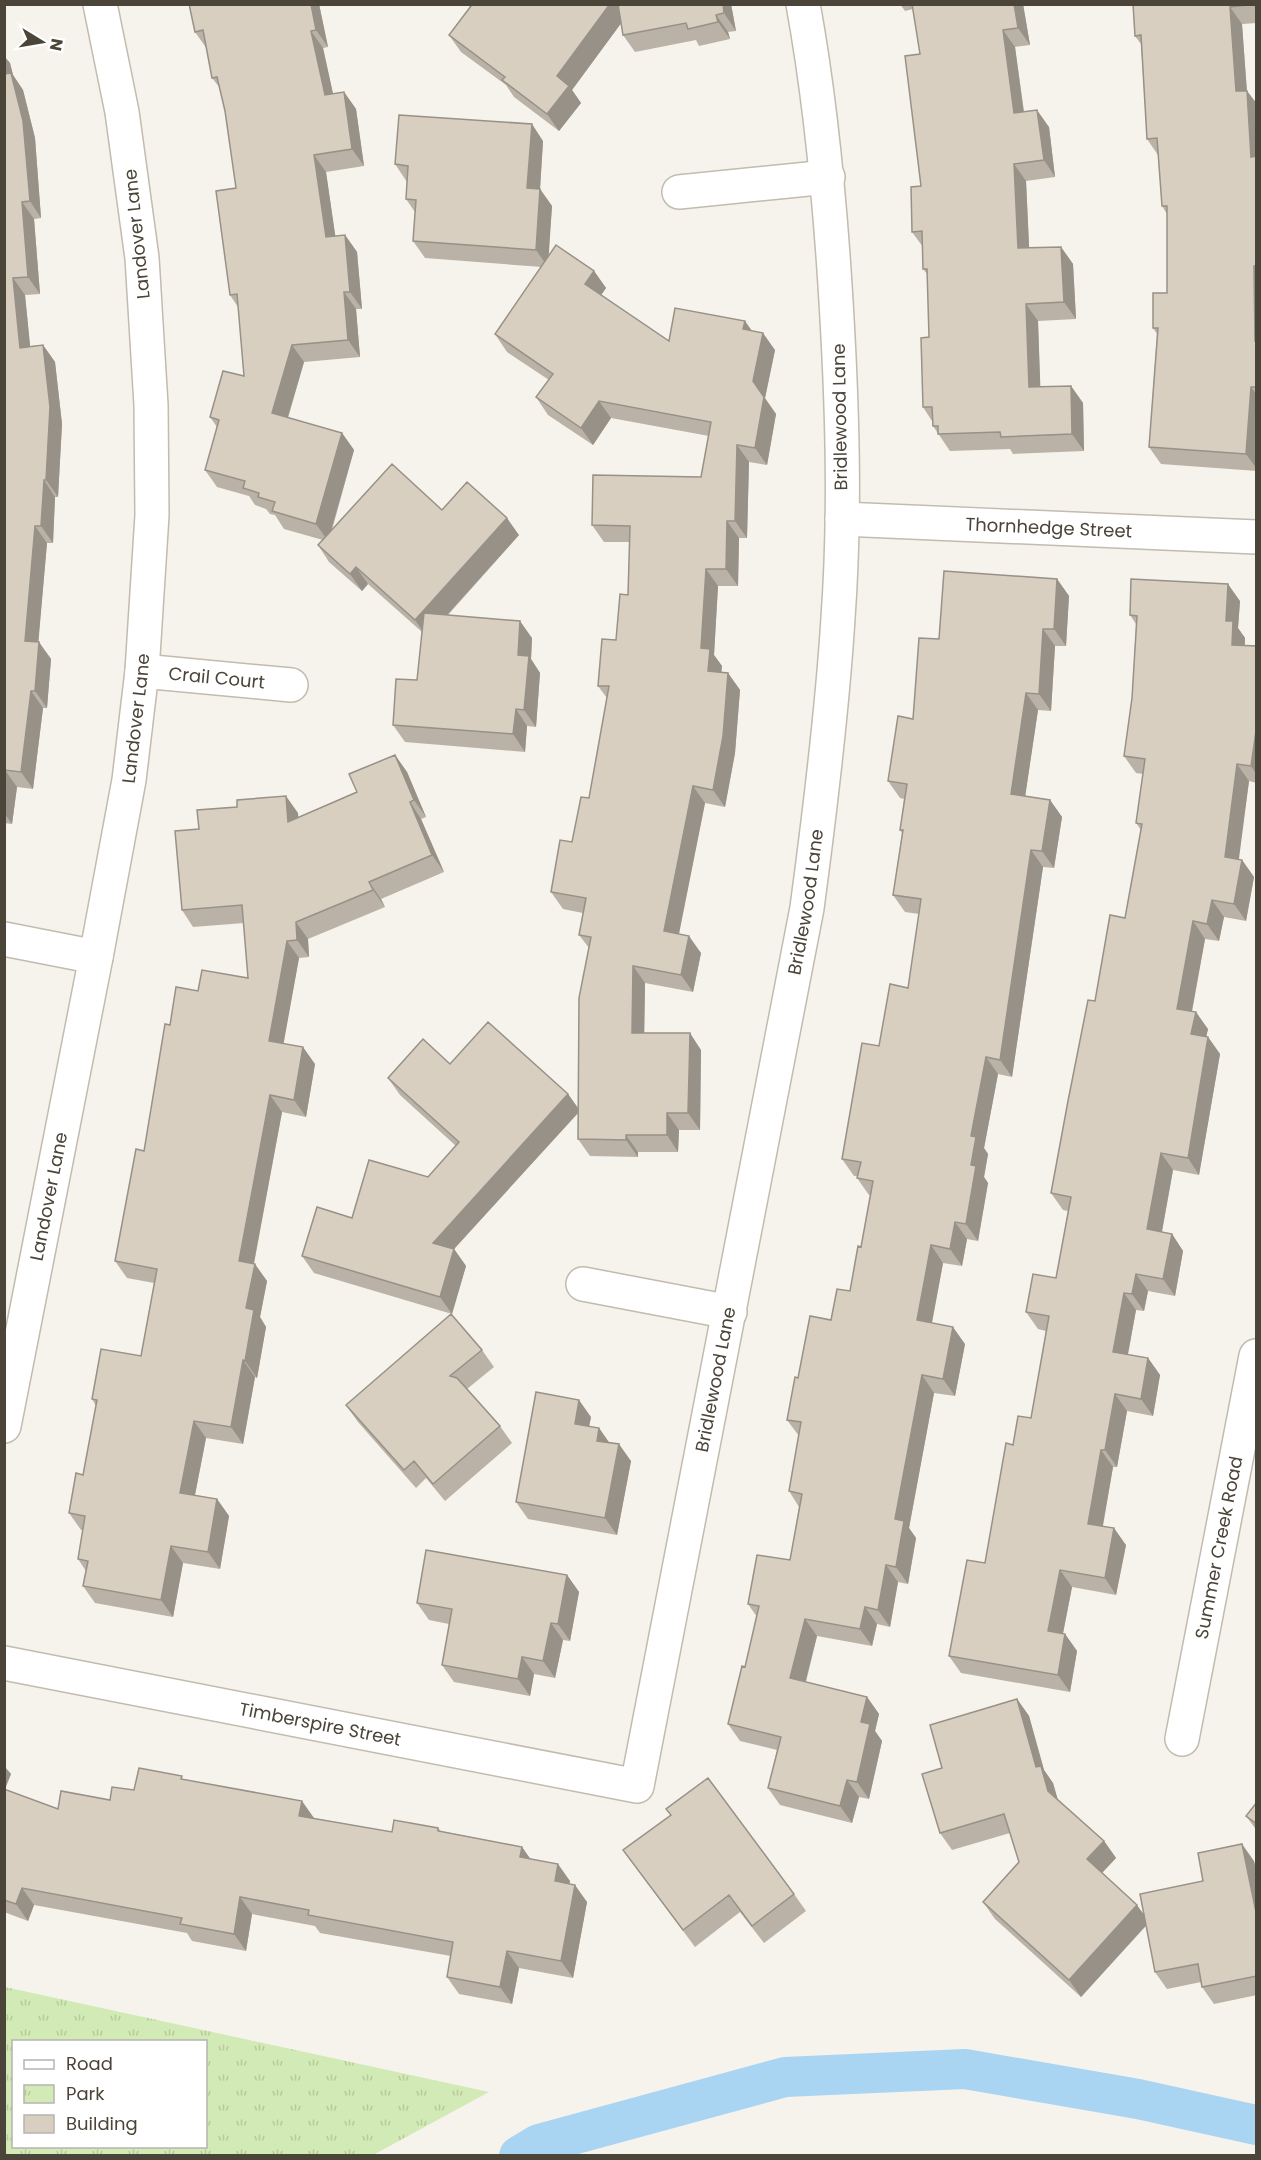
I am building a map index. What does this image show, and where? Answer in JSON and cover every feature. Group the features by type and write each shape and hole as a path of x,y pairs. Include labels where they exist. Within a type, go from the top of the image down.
{"street":[{"name":"Landover Lane","path":"4,1426 129,780 142,671 152,515 151,405 143,280 122,112 100,4"},
{"name":"Bridlewood Lane","path":"637,1786 807,908 826,763 838,617 842,519 841,372 828,177 811,46 803,4"},
{"path":"679,192 828,177"},
{"name":"Thornhedge Street","path":"842,519 1257,537"},
{"name":"Crail Court","path":"142,671 291,685"},
{"path":"4,939 96,957"},
{"path":"583,1284 730,1312"},
{"name":"Summer Creek Road","path":"1182,1739 1257,1356"},
{"name":"Timberspire Street","path":"4,1663 637,1786"}],"green space":[{"path":"5,1987 489,2092 373,2155 5,2155"}],"building":[{"path":"189,4 311,4 316,30 311,31 325,95 344,92 352,149 314,155 326,237 345,235 350,292 344,292 348,340 292,345 272,413 342,433 316,524 272,511 275,502 258,497 259,493 243,488 245,481 205,470 219,420 210,417 223,371 244,376 237,294 230,295 216,191 236,188 225,111 217,77 212,78 203,30 195,32"},
{"path":"469,4 610,4 557,76 569,86 547,114 502,80 505,77 449,35 471,6"},
{"path":"618,4 723,4 724,13 716,15 718,22 688,29 686,23 623,35"},
{"path":"912,4 1014,4 1018,28 1003,30 1014,113 1037,110 1044,160 1014,164 1018,248 1061,247 1064,302 1026,304 1029,387 1071,386 1072,434 1001,437 1000,432 938,434 938,426 933,426 932,407 923,407 921,338 929,337 927,269 923,269 922,231 912,232 911,187 921,186 905,56 920,54"},
{"path":"1133,4 1255,4 1230,7 1236,91 1247,91 1251,157 1257,156 1257,265 1254,266 1257,387 1251,387 1246,454 1149,447 1158,328 1153,328 1153,293 1167,293 1167,206 1162,206 1157,138 1147,139 1141,35 1135,36"},
{"path":"11,73 23,121 30,201 22,202 28,277 13,278 20,348 43,345 50,407 46,480 44,480 41,526 35,526 25,641 39,642 35,691 31,691 21,772 5,770 4,774 4,74"},
{"path":"399,115 532,124 527,188 540,189 536,250 413,241 416,200 406,199 408,166 395,164"},
{"path":"556,245 594,271 585,284 669,341 675,308 745,321 743,329 763,333 753,381 764,397 755,448 737,445 735,521 727,521 726,569 706,569 701,648 710,649 708,671 728,673 723,736 713,790 693,786 664,931 689,936 681,975 633,966 632,1033 690,1033 688,1113 667,1113 667,1135 626,1135 626,1140 578,1139 579,998 591,937 579,935 586,898 551,892 560,840 572,842 581,797 589,798 609,686 598,686 602,639 616,640 620,594 628,595 630,526 592,525 593,475 701,477 711,422 599,401 581,428 536,397 553,374 495,334"},
{"path":"392,464 442,510 467,482 507,518 415,620 356,567 350,574 318,545"},
{"path":"944,571 1057,579 1054,629 1043,629 1039,694 1026,693 1011,794 1050,800 1042,851 1031,850 1000,1060 986,1057 971,1136 976,1137 971,1165 976,1166 966,1224 955,1222 950,1249 931,1245 917,1320 953,1327 943,1379 922,1375 895,1519 904,1521 896,1567 886,1565 878,1610 865,1607 860,1629 805,1619 790,1678 867,1697 861,1722 870,1724 857,1782 847,1780 840,1806 768,1788 781,1737 728,1724 742,1666 745,1667 759,1606 748,1604 757,1555 790,1560 802,1494 789,1491 801,1422 787,1420 810,1316 831,1320 837,1289 850,1291 858,1246 861,1247 873,1181 857,1178 861,1162 842,1159 862,1043 879,1046 890,984 908,988 921,899 893,895 907,784 888,781 898,716 913,719 919,638 939,639"},
{"path":"1131,579 1228,584 1226,621 1233,621 1232,645 1257,646 1257,724 1251,766 1237,764 1225,857 1242,860 1234,904 1212,900 1207,924 1193,921 1177,1009 1196,1012 1191,1034 1208,1037 1188,1158 1161,1153 1147,1229 1172,1234 1163,1279 1136,1274 1132,1294 1124,1293 1113,1352 1148,1358 1141,1399 1115,1394 1105,1450 1101,1450 1088,1524 1114,1528 1105,1578 1060,1570 1048,1631 1065,1634 1058,1675 949,1656 967,1560 985,1563 1006,1443 1013,1445 1018,1416 1031,1418 1049,1316 1026,1312 1033,1274 1056,1278 1071,1197 1051,1193 1068,1101 1088,1000 1095,1001 1110,915 1125,918 1142,824 1136,823 1145,759 1124,756 1132,698 1137,616 1130,615"},
{"path":"424,613 520,621 518,655 529,656 524,710 516,709 513,734 393,725 396,679 417,680"},
{"path":"395,755 414,800 410,802 432,855 369,882 373,890 296,922 297,940 287,941 269,1041 303,1047 294,1100 270,1095 239,1261 255,1264 246,1308 254,1310 245,1361 243,1360 231,1427 194,1421 180,1493 217,1499 208,1552 171,1546 161,1600 83,1586 88,1561 78,1559 85,1516 69,1513 76,1473 83,1475 97,1400 92,1399 101,1349 141,1356 157,1269 115,1261 136,1149 144,1151 165,1024 170,1025 176,987 198,991 202,970 248,978 242,905 182,910 175,831 199,829 197,810 237,807 237,800 286,796 288,822 357,792 349,774"},
{"path":"488,1022 568,1094 433,1243 454,1249 440,1297 302,1256 317,1207 352,1218 369,1160 428,1177 459,1142 388,1078 423,1039 450,1064"},
{"path":"451,1314 482,1350 450,1376 457,1378 500,1426 433,1484 414,1461 404,1470 346,1405"},
{"path":"536,1392 579,1400 575,1424 599,1428 597,1441 619,1444 605,1518 516,1502"},
{"path":"426,1550 567,1575 558,1624 551,1623 543,1661 522,1657 518,1679 442,1665 452,1609 417,1603"},
{"path":"1017,1699 1036,1767 1041,1766 1048,1791 1104,1841 1087,1859 1137,1905 1069,1980 983,1902 1019,1862 1004,1814 940,1833 922,1774 942,1768 930,1725"},
{"path":"139,1768 182,1776 181,1779 302,1801 299,1816 392,1832 394,1820 522,1847 520,1857 558,1864 555,1881 575,1885 561,1961 507,1951 500,1987 447,1977 453,1942 308,1915 309,1910 240,1897 234,1934 180,1924 182,1918 22,1888 16,1904 4,1900 4,1789 58,1809 61,1791 110,1800 112,1787 134,1790"},
{"path":"708,1778 794,1894 752,1926 729,1895 683,1930 623,1850 671,1815 666,1809"},
{"path":"1257,1802 1257,1824 1246,1816"},
{"path":"1242,1844 1257,1917 1257,1976 1202,1987 1198,1964 1155,1972 1140,1894 1203,1881 1198,1853"}],"waterway":[{"path":"519,2156 539,2144 785,2077 965,2069 1138,2099 1256,2125"}]}
